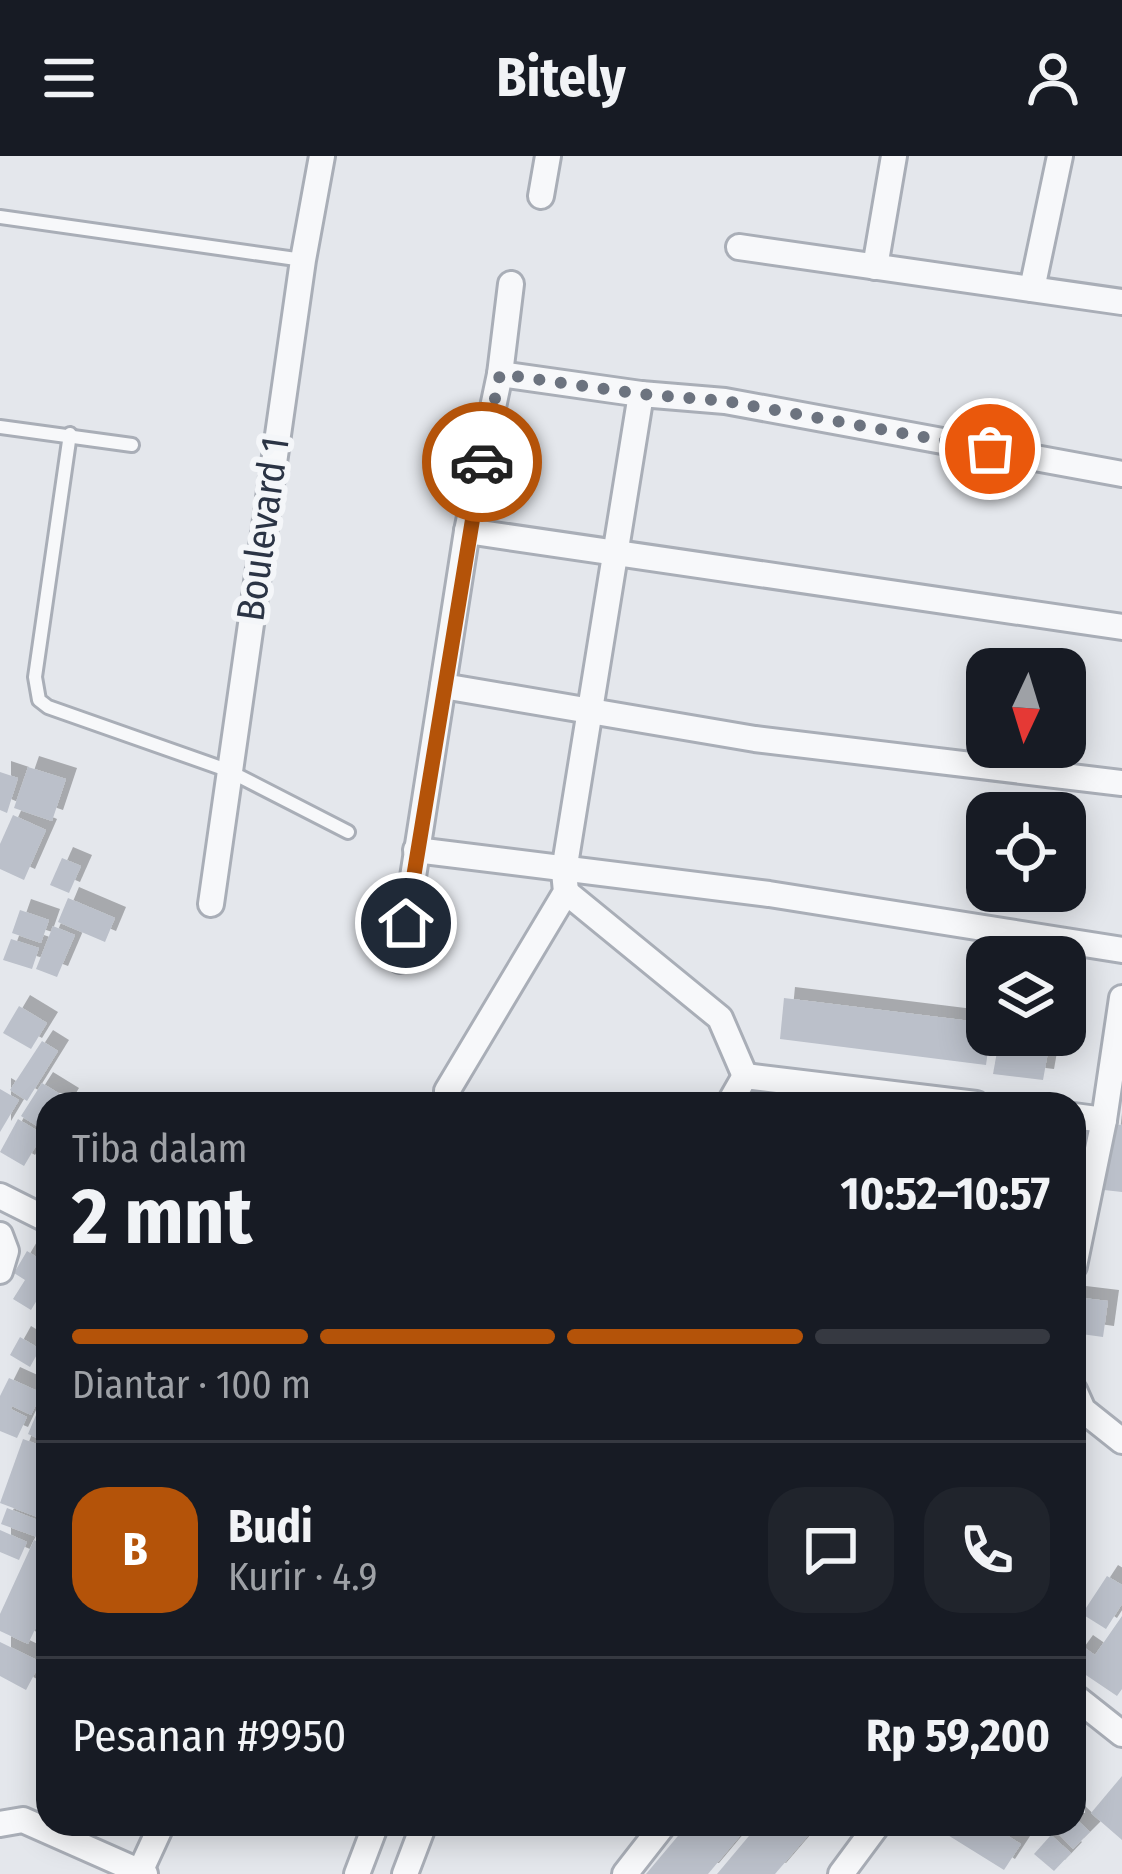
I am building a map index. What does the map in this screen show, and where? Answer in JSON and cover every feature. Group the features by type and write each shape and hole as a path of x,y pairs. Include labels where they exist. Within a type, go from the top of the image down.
{"street":[{"name":"Boulevard 1","path":"211,904 227,770 322,156"},
{"path":"541,196 548,156"},
{"path":"875,267 894,156"},
{"path":"1032,289 1060,156"},
{"path":"739,248 1122,302"},
{"path":"400,960 467,531 500,374 511,284"},
{"path":"500,374 725,401 1122,474"},
{"path":"447,1091 565,882 640,394"},
{"path":"467,531 1122,627"},
{"path":"443,686 754,739 1122,783"},
{"path":"416,850 565,882 769,894 1122,950"},
{"path":"565,882 720,1018 745,1076"},
{"path":"1086,1221 1113,1121 1122,998"},
{"path":"736,1092 745,1076"},
{"path":"745,1076 877,1092"},
{"path":"0,1196 36,1214"},
{"path":"0,1235 6,1251 0,1271"},
{"path":"1086,1412 1122,1442"},
{"path":"1086,1706 1122,1734"},
{"path":"0,1825 23,1820 36,1826"},
{"path":"59,1836 141,1873 157,1836"},
{"path":"357,1874 371,1836"},
{"path":"405,1874 419,1836"},
{"path":"625,1874 655,1836"},
{"path":"842,1874 869,1836"}],"lane":[{"path":"0,217 303,260"},
{"path":"0,427 132,445"},
{"path":"70,434 35,677 39,700 227,770 348,832"}],"building":[{"path":"28,767 66,779 52,821 14,808"},
{"path":"0,772 18,778 7,813 0,810"},
{"path":"13,815 46,830 24,880 0,869 0,844"},
{"path":"62,858 81,866 69,893 50,885"},
{"path":"68,898 115,918 105,942 58,922"},
{"path":"20,910 49,920 41,943 12,933"},
{"path":"53,926 75,935 57,977 36,969"},
{"path":"11,939 39,948 32,969 3,960"},
{"path":"784,998 966,1020 966,1056 987,1056 986,1065 780,1039"},
{"path":"19,1006 47,1023 31,1049 3,1033"},
{"path":"42,1041 58,1051 27,1101 10,1090"},
{"path":"996,1056 1047,1056 1043,1080 993,1074"},
{"path":"42,1083 57,1092 36,1092"},
{"path":"0,1089 19,1100 0,1132"},
{"path":"36,1092 36,1125 21,1116"},
{"path":"18,1119 36,1130 36,1146 24,1166 0,1152"},
{"path":"1111,1124 1122,1125 1122,1192 1104,1190"},
{"path":"27,1251 36,1257 36,1302 31,1310 13,1299 25,1280 14,1273"},
{"path":"1086,1298 1108,1301 1103,1337 1086,1335"},
{"path":"20,1337 36,1347 30,1367 10,1355"},
{"path":"9,1378 36,1390 31,1415 12,1406 27,1417 17,1438 0,1431 0,1396"},
{"path":"36,1415 36,1438 28,1434"},
{"path":"23,1439 36,1444 36,1516 0,1503"},
{"path":"7,1508 36,1519 36,1537 1,1524"},
{"path":"0,1530 27,1542 19,1560 0,1552"},
{"path":"34,1540 36,1627 28,1644 0,1631 0,1614"},
{"path":"1107,1576 1122,1585 1122,1604 1106,1629 1086,1616 1086,1608"},
{"path":"1122,1616 1122,1689 1117,1696 1086,1675 1086,1649 1095,1655"},
{"path":"0,1642 36,1660 36,1671 26,1690 0,1676"},
{"path":"1122,1776 1122,1840 1091,1813"},
{"path":"678,1836 740,1836 708,1874 646,1874"},
{"path":"749,1836 808,1836 775,1874 717,1874"},
{"path":"949,1836 1008,1836 1021,1844 1004,1870"},
{"path":"1050,1836 1071,1853 1054,1871 1034,1854"},
{"path":"1061,1836 1086,1836 1073,1849"}],"way so far":[{"path":"482,462 500,374 725,401 990,449"}],"route":[{"path":"406,923 482,462"}]}
